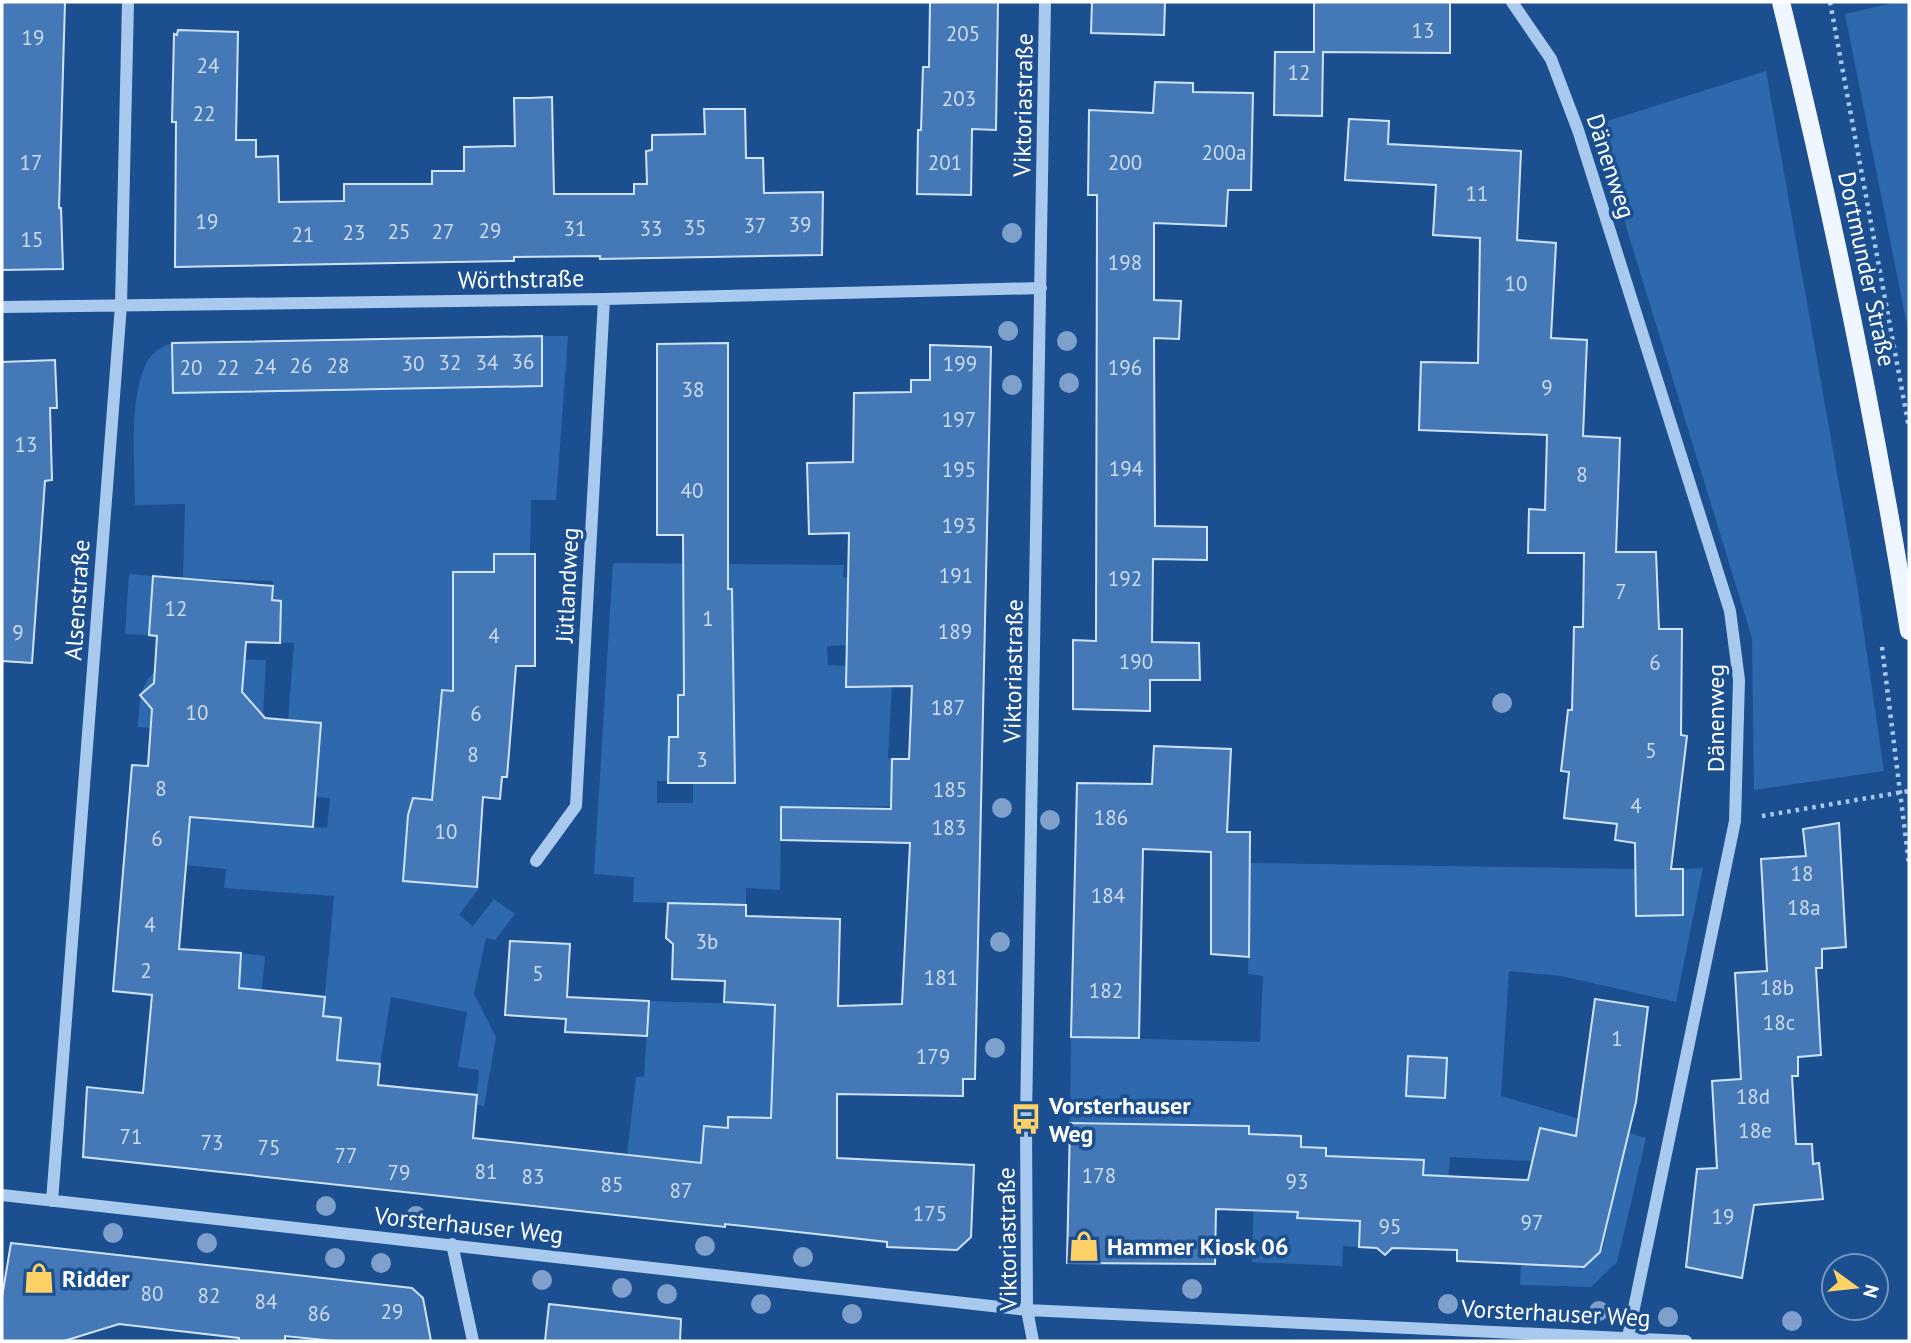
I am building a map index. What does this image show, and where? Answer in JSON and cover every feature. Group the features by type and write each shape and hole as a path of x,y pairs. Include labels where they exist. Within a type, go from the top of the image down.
{"main road":[{"name":"Dortmunder Straße","path":"1781,2 1852,313 1909,631"}],"street":[{"name":"Alsenstraße","path":"52,1201 121,305 128,2"},
{"name":"Viktoriastraße","path":"1033,1341 1027,1310 1026,1119 1045,2"},
{"name":"Dänenweg","path":"1512,2 1551,59 1578,130 1730,611 1739,680 1735,821 1628,1337"},
{"name":"Wörthstraße","path":"2,307 604,299 1041,288"},
{"name":"Jütlandweg","path":"536,861 576,806 604,299"},
{"name":"Vorsterhauser Weg","path":"2,1195 1027,1310 1686,1341"},
{"path":"452,1244 473,1341"}],"path":[{"path":"1830,2 1909,428"},
{"path":"1881,642 1909,864"},
{"path":"1735,821 1909,791"}],"shaded area":[{"path":"1897,2 1909,2 1909,335 1845,14"},
{"path":"1766,71 1857,586 1884,771 1754,790 1752,638 1595,125"},
{"path":"542,336 568,336 556,500 531,500 530,554 494,554 494,572 453,573 459,802 413,798 404,881 480,887 459,915 473,926 494,899 515,914 495,940 486,938 474,994 496,1037 484,1106 476,1105 479,1070 458,1067 467,1012 391,997 380,1064 356,1062 336,1071 341,1018 323,1016 334,896 224,888 226,869 185,865 190,817 327,828 330,798 315,797 321,723 289,720 239,735 249,701 242,692 243,685 151,686 144,691 143,698 153,705 151,728 138,727 142,694 153,674 160,668 214,659 266,660 263,717 288,720 294,643 280,643 281,601 272,600 273,581 183,578 185,504 135,505 135,413 141,377 147,362 158,350 172,343 173,393 542,386"},
{"path":"613,563 844,565 843,577 849,578 848,645 827,646 828,665 846,666 846,687 862,687 862,666 893,666 888,758 892,759 892,777 905,806 781,807 780,890 746,888 746,905 633,902 634,877 594,874","holes":["679,695 735,695 735,783 693,783 693,803 657,803 657,781 668,781 669,738 678,737"]},
{"path":"129,574 153,576 149,635 125,634"},
{"path":"1249,863 1635,869 1636,916 1683,915 1683,869 1703,868 1676,1002 1561,976 1509,971 1501,1096 1646,1138 1617,1262 1591,1287 1520,1285 1521,1263 1576,1266 1580,1270 1603,1249 1623,1146 1541,1128 1532,1161 1450,1157 1443,1249 1420,1249 1424,1160 1363,1158 1359,1247 1343,1246 1342,1266 1252,1262 1255,1165 1248,1164 1249,1126 1070,1122 1071,1037 1260,1042 1263,976 1248,974"},
{"path":"241,953 265,956 259,1022 153,995 239,987"},
{"path":"649,1001 775,1005 771,1118 728,1118 728,1128 704,1126 702,1144 713,1157 708,1163 627,1154 636,1077 644,1077"}],"building":[{"path":"2,2 65,2 59,208 63,269 2,270"},
{"path":"930,2 998,2 996,130 972,129 971,195 917,194 923,67 929,67"},
{"path":"1092,2 1165,2 1164,35 1091,33"},
{"path":"1314,2 1450,2 1450,53 1323,52 1322,116 1274,115 1275,52 1314,52"},
{"path":"178,30 238,32 236,140 256,140 256,157 278,156 279,202 344,201 344,184 432,184 432,171 464,171 464,147 515,146 514,98 552,97 554,194 634,194 634,184 647,184 646,151 652,150 652,135 705,134 704,109 745,109 746,158 763,158 764,193 823,192 822,255 600,259 600,256 514,257 514,261 175,267 176,122 172,122 174,34 177,35"},
{"path":"1155,82 1193,83 1193,92 1253,93 1251,190 1228,190 1226,226 1154,223 1154,300 1181,301 1179,339 1154,338 1155,526 1207,527 1207,560 1153,559 1152,642 1199,643 1200,680 1150,680 1150,711 1073,709 1073,640 1096,641 1097,195 1088,195 1089,110 1153,113"},
{"path":"1349,119 1389,121 1388,144 1521,151 1517,240 1556,243 1551,338 1587,340 1583,436 1620,438 1616,552 1656,552 1659,629 1682,629 1681,735 1687,736 1671,869 1683,869 1683,915 1636,916 1635,843 1615,840 1617,824 1564,818 1569,772 1561,771 1568,710 1572,710 1574,627 1583,627 1584,553 1528,553 1529,509 1545,510 1547,435 1419,430 1421,362 1478,363 1480,238 1433,235 1436,185 1345,180"},
{"path":"542,336 542,386 173,393 172,343"},
{"path":"728,343 728,589 732,589 735,783 668,783 669,737 678,737 678,695 684,695 683,535 657,535 657,344"},
{"path":"930,345 991,347 975,1079 963,1079 963,1096 837,1094 837,1158 974,1165 971,1237 957,1250 887,1247 887,1242 725,1224 725,1227 83,1157 87,1087 143,1093 152,995 113,991 132,765 148,766 152,709 140,695 154,683 157,636 149,635 153,576 273,586 272,600 281,601 280,643 246,642 242,692 265,718 321,723 313,827 190,817 179,949 241,953 239,988 325,997 323,1016 341,1018 337,1060 380,1064 378,1085 477,1095 473,1138 701,1163 704,1126 728,1128 728,1117 771,1118 775,1005 724,1002 725,981 672,979 673,944 666,938 668,903 746,905 746,916 840,919 838,1006 902,1004 910,843 781,840 781,807 891,809 892,759 909,759 912,686 846,687 849,533 809,534 807,463 853,462 854,393 911,392 911,380 930,380"},
{"path":"55,360 57,408 50,408 52,480 45,481 32,663 2,661 2,362"},
{"path":"494,554 535,554 535,666 516,666 507,777 502,777 500,799 483,797 477,887 403,881 408,815 413,798 432,800 442,690 453,691 453,572 494,572"},
{"path":"1154,746 1231,749 1227,832 1250,832 1249,957 1211,954 1211,852 1143,849 1139,1038 1071,1037 1077,783 1152,784"},
{"path":"1839,823 1846,947 1822,949 1822,968 1816,968 1821,1055 1798,1057 1798,1076 1792,1076 1796,1144 1812,1144 1813,1164 1819,1163 1823,1199 1754,1205 1742,1278 1686,1267 1697,1169 1717,1168 1712,1081 1741,1079 1735,973 1767,971 1761,859 1806,856 1803,829"},
{"path":"510,941 570,944 567,997 649,1001 647,1036 565,1032 566,1019 505,1015"},
{"path":"1595,999 1648,1007 1636,1102 1600,1252 1584,1267 1457,1261 1457,1250 1392,1248 1385,1255 1377,1248 1359,1247 1360,1221 1297,1218 1298,1212 1216,1209 1215,1264 1067,1263 1070,1123 1249,1126 1249,1134 1301,1136 1301,1147 1326,1148 1326,1156 1424,1160 1423,1175 1528,1180 1540,1128 1576,1136"},
{"path":"1408,1056 1447,1058 1445,1098 1406,1096"},
{"path":"11,1243 412,1288 423,1298 431,1341 335,1341 285,1336 285,1341 239,1341 239,1338 119,1324 64,1341 2,1341 2,1297"},
{"path":"549,1304 681,1319 680,1341 545,1341"}],"place":[{"name":"Vorsterhauser Weg","path":"1026,1119"},
{"name":"Hammer Kiosk 06","path":"1084,1246"},
{"name":"Ridder","path":"39,1278"}]}
